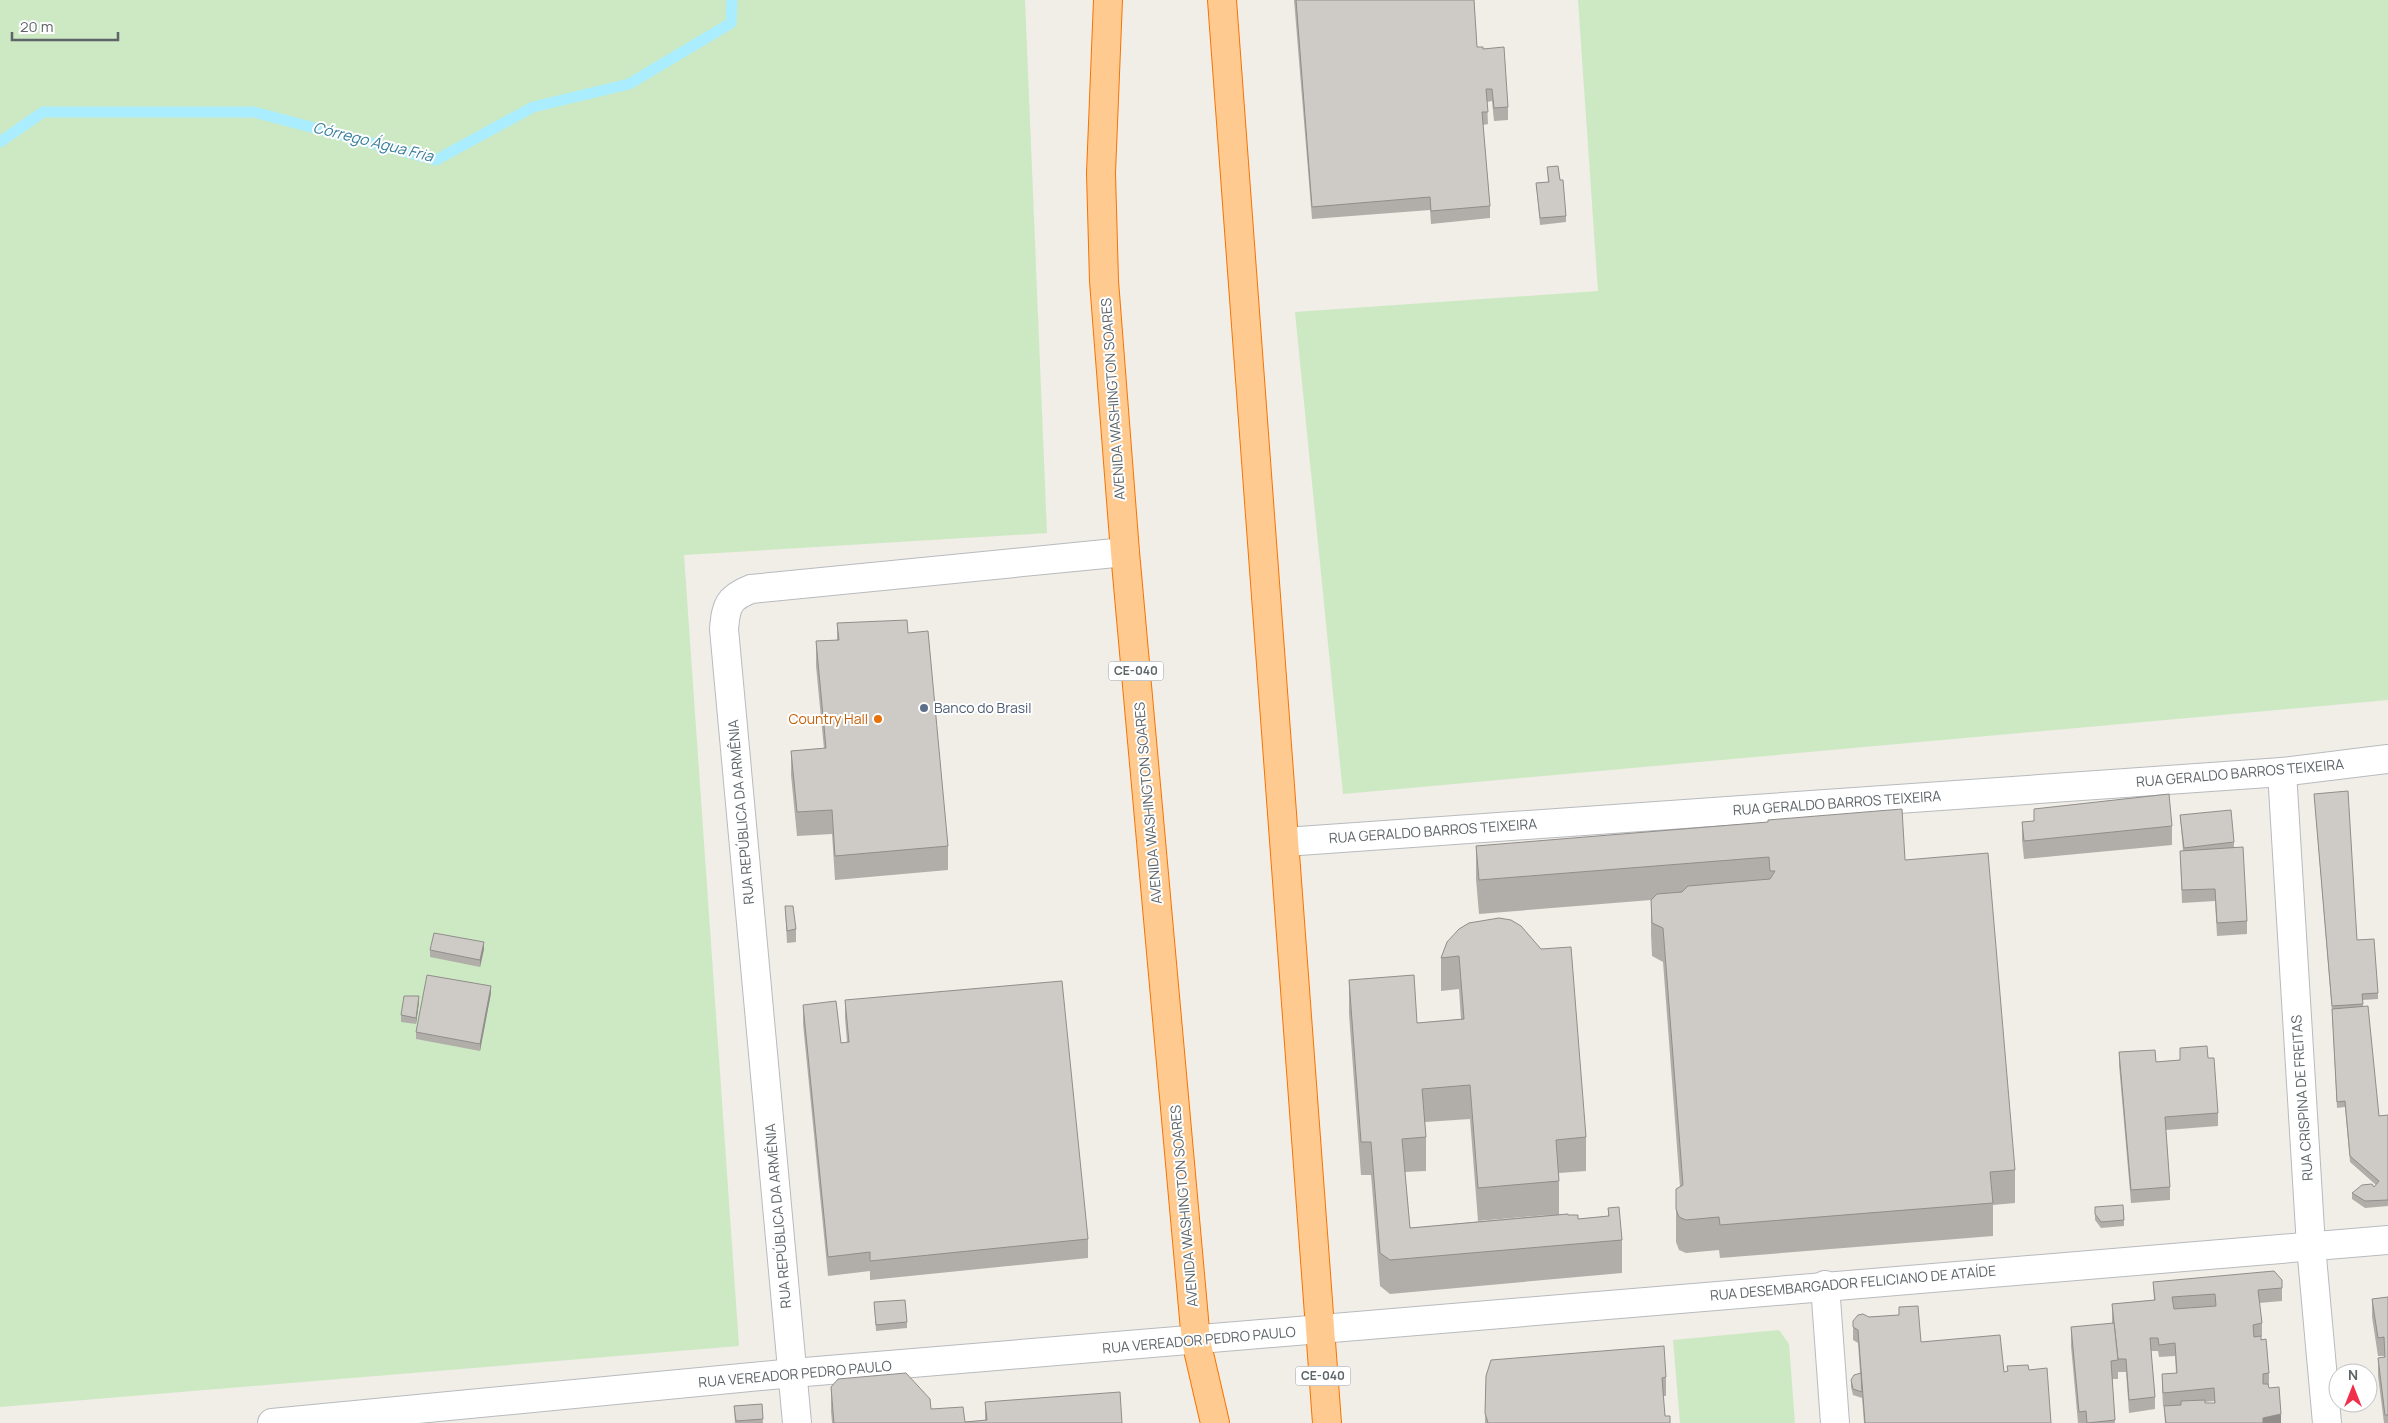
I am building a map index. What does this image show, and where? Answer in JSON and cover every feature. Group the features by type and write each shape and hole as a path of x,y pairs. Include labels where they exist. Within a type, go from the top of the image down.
{"highway":[{"name":"AVENIDA WASHINGTON SOARES","path":"1108,0 1101,173 1103,252 1125,552 1196,1341 1215,1423"},
{"name":"CE-040","path":"1222,0 1327,1423"}],"street":[{"name":"RUA REPÚBLICA DA ARMÊNIA","path":"797,1423 724,630 726,610 731,601 739,594 751,589 1125,552"},
{"name":"RUA GERALDO BARROS TEIXEIRA","path":"1284,842 2282,772 2388,759"},
{"name":"RUA CRISPINA DE FREITAS","path":"2282,772 2311,1246 2327,1423"},
{"name":"RUA DESEMBARGADOR FELICIANO DE ATAÍDE","path":"1319,1329 1825,1285 2388,1240"},
{"path":"1825,1285 1835,1423"},
{"name":"RUA VEREADOR PEDRO PAULO","path":"272,1423 301,1422 792,1373 1196,1341 1319,1329"}],"green space":[{"path":"0,0 1025,0 1047,533 684,555 739,1346 0,1407"},
{"path":"1578,0 2388,0 2388,700 1343,794 1295,312 1598,291"},
{"path":"1779,1330 1789,1344 1795,1423 1680,1423 1673,1340"}],"building":[{"path":"1296,0 1474,0 1477,47 1483,47 1483,49 1504,47 1508,107 1494,108 1492,89 1486,89 1488,112 1482,112 1490,206 1431,211 1430,197 1312,207"},
{"path":"1558,166 1560,180 1563,180 1566,216 1540,218 1536,183 1549,182 1547,167"},
{"name":"Country Hall","path":"907,620 908,633 928,631 948,846 835,856 832,810 797,812 791,751 826,748 816,641 839,640 837,623"},
{"path":"2348,791 2357,940 2374,939 2378,993 2362,994 2363,1004 2332,1006 2314,794"},
{"path":"2169,794 2172,826 2024,841 2022,822 2034,821 2034,809"},
{"path":"1902,809 1905,860 1988,853 2015,1170 1990,1172 1993,1203 1720,1225 1719,1217 1686,1220 1679,1217 1676,1209 1676,1189 1683,1185 1663,928 1652,923 1651,900 1657,894 1682,892 1688,886 1770,879 1775,871 1770,871 1769,857 1479,880 1476,846"},
{"path":"2231,810 2234,842 2184,848 2180,815"},
{"path":"2243,847 2247,921 2217,923 2215,889 2182,890 2180,851"},
{"path":"785,906 793,906 796,929 787,931"},
{"path":"1499,918 1511,920 1521,926 1541,949 1571,947 1586,1137 1556,1140 1559,1181 1478,1188 1470,1085 1422,1089 1426,1137 1402,1139 1410,1228 1568,1214 1578,1215 1578,1219 1609,1216 1608,1208 1619,1207 1622,1240 1390,1260 1380,1253 1371,1142 1361,1142 1349,980 1414,975 1417,1023 1464,1019 1459,956 1441,958 1447,942 1459,929 1469,923"},
{"path":"434,933 484,942 480,960 430,950"},
{"path":"427,975 491,986 480,1044 416,1032"},
{"path":"1062,981 1088,1239 870,1261 870,1252 828,1257 803,1005 836,1001 841,1043 849,1042 845,1000"},
{"path":"404,996 419,996 416,1018 401,1015"},
{"path":"2368,1006 2379,1116 2388,1115 2388,1200 2365,1201 2352,1193 2362,1185 2372,1184 2374,1187 2379,1181 2350,1156 2345,1101 2337,1102 2332,1009"},
{"path":"2207,1046 2208,1058 2214,1058 2218,1113 2165,1117 2170,1187 2131,1190 2119,1052 2155,1050 2156,1062 2180,1060 2180,1048"},
{"path":"2123,1205 2124,1220 2101,1222 2095,1214 2095,1207"},
{"path":"2274,1271 2282,1280 2282,1288 2258,1290 2262,1323 2253,1325 2254,1337 2261,1336 2261,1340 2266,1339 2269,1373 2263,1374 2263,1384 2268,1384 2269,1388 2279,1387 2281,1414 2263,1418 2263,1423 2166,1423 2164,1406 2181,1405 2181,1401 2205,1400 2205,1403 2215,1403 2214,1388 2163,1393 2162,1374 2177,1373 2175,1343 2159,1345 2158,1338 2150,1338 2155,1397 2129,1400 2126,1359 2118,1359 2112,1304 2155,1300 2153,1282","holes":["2215,1294 2216,1306 2174,1309 2172,1297"]},
{"path":"2388,1297 2388,1415 2385,1415 2378,1358 2385,1357 2384,1337 2378,1338 2372,1299"},
{"path":"905,1300 907,1322 876,1325 874,1302"},
{"path":"1918,1306 1921,1342 2000,1335 2004,1372 2008,1371 2007,1366 2028,1365 2029,1370 2047,1368 2051,1423 1865,1423 1858,1330 1853,1327 1853,1321 1858,1315 1863,1314 1869,1317 1899,1315 1899,1307"},
{"path":"2114,1323 2118,1360 2111,1361 2115,1420 2087,1423 2086,1411 2079,1412 2071,1327"},
{"path":"1664,1346 1666,1377 1662,1378 1665,1416 1670,1416 1670,1423 1488,1423 1485,1413 1486,1376 1491,1360"},
{"path":"906,1373 930,1399 931,1409 963,1407 965,1422 987,1420 985,1402 1120,1392 1122,1423 834,1423 831,1387 838,1379"},
{"path":"1861,1373 1862,1392 1853,1389 1851,1380 1854,1375"},
{"path":"762,1404 763,1419 736,1421 734,1406"}],"waterway":[{"name":"Córrego Água Fria","path":"0,142 43,112 254,112 436,160 533,107 629,84 731,23 732,0"}],"place":[{"name":"Banco do Brasil","path":"924,708"},
{"name":"Country Hall","path":"878,719"}]}
